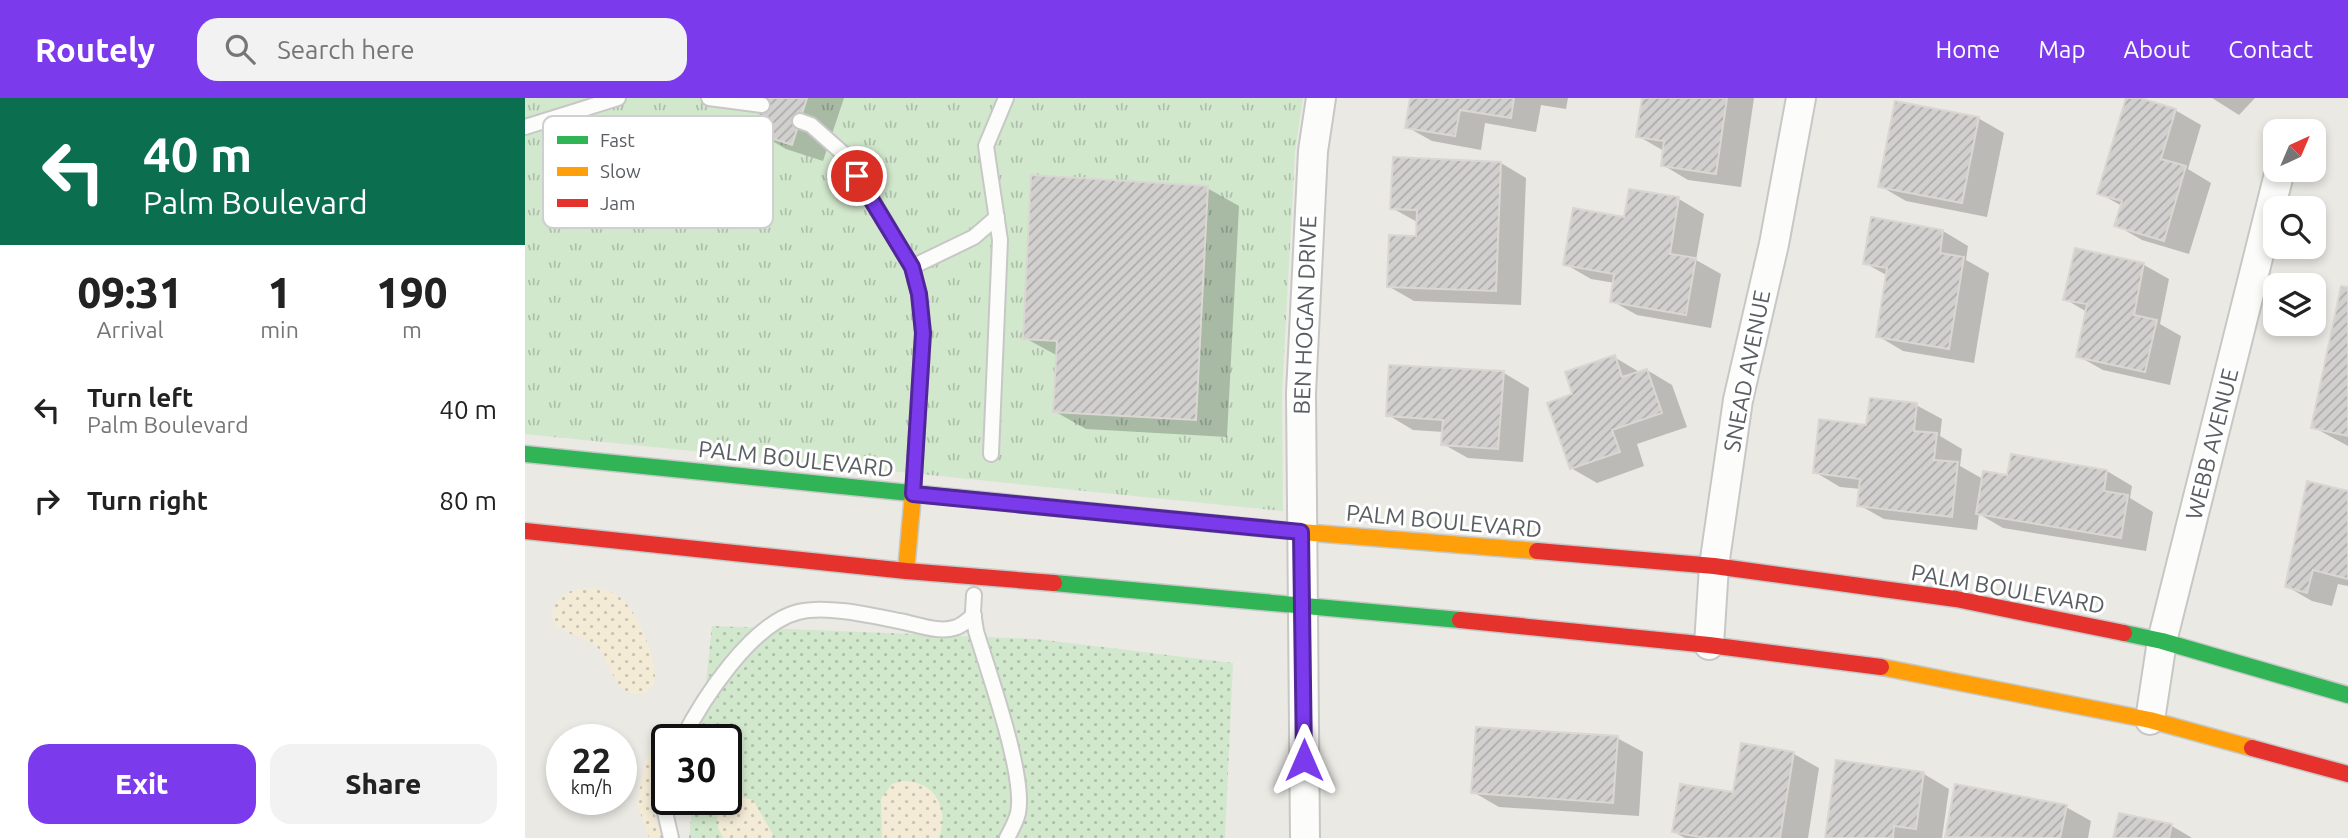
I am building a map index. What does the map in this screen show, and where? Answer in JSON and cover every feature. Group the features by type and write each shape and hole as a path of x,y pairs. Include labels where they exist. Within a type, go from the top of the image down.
{"street":[{"name":"BEN HOGAN DRIVE","path":"1305,838 1302,365 1313,150 1321,98"},
{"name":"SNEAD AVENUE","path":"1709,645 1714,566 1738,400 1774,244 1801,98"},
{"name":"WEBB AVENUE","path":"2150,720 2162,641 2277,182"},
{"name":"PALM BOULEVARD","path":"525,454 1301,532 1714,566 1956,600 2162,641 2348,695"},
{"path":"906,570 913,494"},
{"path":"525,531 906,570 1303,604 1709,645 1904,670 2150,720 2348,774"}],"lane":[{"path":"560,116 618,98"},
{"path":"709,98 762,105"},
{"path":"991,454 1000,240 986,146 1006,98"},
{"path":"525,127 543,121"},
{"path":"800,121 811,125 846,156 912,267 919,294 923,333 913,494"},
{"path":"912,267 974,237 997,217"},
{"path":"974,596 974,615 1016,774 1018,813 1007,838"},
{"path":"690,724 698,708 741,653 779,620 796,612 815,610 851,614 946,630 963,624 974,615"},
{"path":"666,815 671,838"}],"green space":[{"path":"525,98 1303,98 1295,152 1282,394 1283,511 525,434"},
{"path":"712,626 1037,639 1233,663 1225,838 689,838 691,815 742,815 742,724 702,724"}],"sand":[{"path":"593,588 609,591 620,597 629,606 641,627 651,653 655,677 653,685 645,693 627,692 616,680 599,649 559,628 554,622 552,615 555,605 562,596 576,590"},
{"path":"651,753 651,815 654,815 663,838 649,838 637,804 646,758"},
{"path":"902,781 924,786 937,798 942,816 939,838 882,838 881,799 892,784"},
{"path":"742,797 753,800 775,838 724,838 717,823 717,815 742,815"}],"building":[{"path":"764,98 807,98 792,145 773,139 773,116 758,116"},
{"path":"1410,98 1514,98 1511,118 1460,110 1455,136 1405,128"},
{"path":"1642,98 1727,98 1716,174 1661,166 1664,141 1636,137"},
{"path":"2126,98 2140,98 2176,109 2161,159 2186,166 2164,241 2114,226 2122,201 2097,194"},
{"path":"1895,101 1979,117 1962,203 1878,187"},
{"path":"1393,157 1501,162 1496,291 1387,287 1389,235 1416,236 1417,210 1390,209"},
{"path":"1031,175 1208,186 1196,420 1053,412 1057,341 1023,339"},
{"path":"1629,189 1679,197 1670,254 1696,258 1686,315 1610,302 1614,274 1563,265 1573,208 1624,217"},
{"path":"1871,217 1943,230 1940,253 1964,257 1949,349 1876,337 1887,268 1863,264"},
{"path":"2075,248 2144,263 2134,315 2157,320 2145,372 2076,357 2087,304 2063,300"},
{"path":"2341,286 2348,287 2348,436 2311,428"},
{"path":"1615,355 1622,377 1647,369 1662,413 1612,430 1620,452 1570,469 1547,403 1572,394 1565,372"},
{"path":"1389,365 1504,371 1498,449 1441,445 1443,420 1386,416"},
{"path":"1870,398 1917,403 1914,431 1937,433 1934,460 1958,462 1952,517 1857,506 1860,479 1813,473 1819,419 1866,425"},
{"path":"2011,454 2107,470 2104,491 2128,495 2121,538 1976,514 1983,471 2007,475"},
{"path":"2307,481 2348,491 2348,579 2313,570 2307,593 2285,587"},
{"path":"1476,727 1618,736 1613,803 1471,793"},
{"path":"1741,743 1794,752 1780,838 1706,838 1672,832 1680,784 1733,792"},
{"path":"1836,760 1924,772 1916,829 1894,826 1893,838 1825,838"},
{"path":"1955,784 2067,805 2060,838 1945,837"},
{"path":"2119,813 2172,824 2169,838 2113,838"}],"traffic: fast":[{"path":"525,454 1118,514"},
{"path":"1054,583 1460,620"},
{"path":"2124,633 2162,641 2348,695"}],"traffic: slow":[{"path":"906,571 913,494"},
{"path":"1118,514 1537,551"},
{"path":"1881,667 2150,720 2252,748"}],"traffic: jam":[{"path":"525,531 906,571 1054,583"},
{"path":"1537,551 1714,566 1956,599 2124,633"},
{"path":"1460,620 1709,645 1881,667"},
{"path":"2252,748 2348,774"}],"route":[{"path":"857,176 912,267 919,294 923,333 913,494 1301,532 1304,760"}]}
